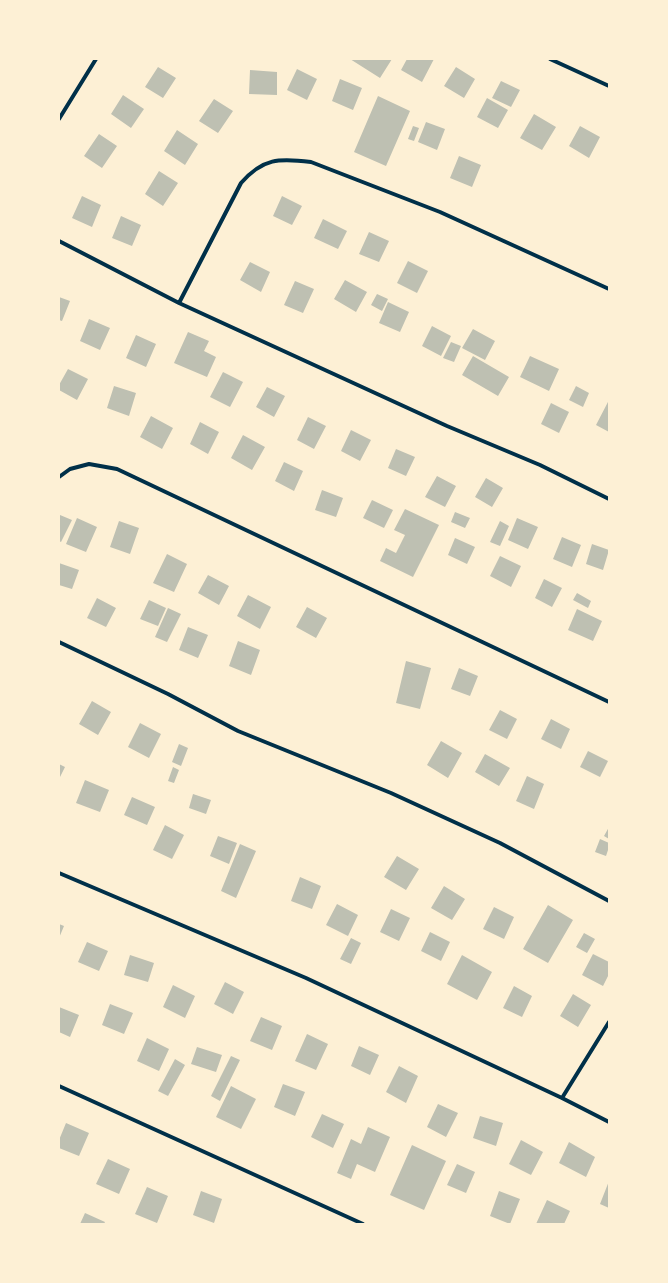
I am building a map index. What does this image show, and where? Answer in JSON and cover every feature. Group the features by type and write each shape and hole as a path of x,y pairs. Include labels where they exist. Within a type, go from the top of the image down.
{"street":[{"path":"59,119 96,59"},
{"path":"550,59 609,86"},
{"path":"179,303 241,183 250,173 261,166 274,161 292,160 311,162 440,212 609,289"},
{"path":"59,241 179,303 448,426 540,465 609,499"},
{"path":"59,477 70,469 89,464 117,469 609,702"},
{"path":"59,642 168,694 238,731 391,793 492,840 609,901"},
{"path":"59,873 306,978 562,1098 609,1122"},
{"path":"562,1098 609,1022"},
{"path":"59,1086 362,1224"}],"building":[{"path":"350,59 392,59 380,78"},
{"path":"407,59 434,59 422,82 401,70"},
{"path":"158,67 176,78 163,98 145,87"},
{"path":"456,67 475,79 464,98 444,86"},
{"path":"297,69 317,79 307,100 287,90"},
{"path":"250,70 277,72 277,95 249,94"},
{"path":"340,79 362,88 353,110 332,101"},
{"path":"501,81 520,90 511,107 492,98"},
{"path":"123,95 144,109 131,128 111,114"},
{"path":"378,96 410,111 386,166 354,152"},
{"path":"487,98 508,110 498,128 477,117"},
{"path":"214,99 233,111 218,133 199,121"},
{"path":"534,114 556,127 542,150 520,138"},
{"path":"426,122 445,129 437,150 418,142"},
{"path":"413,126 419,128 414,141 408,139"},
{"path":"580,126 600,137 589,158 569,146"},
{"path":"177,130 198,144 185,165 164,151"},
{"path":"99,134 117,146 102,168 84,156"},
{"path":"459,156 481,165 472,187 450,178"},
{"path":"159,171 178,183 163,206 145,194"},
{"path":"82,196 101,205 92,227 72,218"},
{"path":"282,196 302,206 292,225 273,216"},
{"path":"121,216 141,225 132,246 112,238"},
{"path":"323,219 347,231 338,249 314,238"},
{"path":"369,232 389,241 379,262 359,254"},
{"path":"408,261 428,271 417,293 397,283"},
{"path":"250,262 270,272 261,292 240,280"},
{"path":"345,280 367,292 356,312 334,299"},
{"path":"295,281 314,289 303,313 284,305"},
{"path":"377,294 388,299 382,311 371,305"},
{"path":"59,297 70,301 62,321 59,320"},
{"path":"388,302 409,312 400,332 379,323"},
{"path":"89,319 110,328 100,350 80,341"},
{"path":"432,326 451,336 441,356 422,346"},
{"path":"473,329 495,341 485,360 462,348"},
{"path":"188,332 209,341 204,351 216,357 207,377 174,363"},
{"path":"136,335 156,344 146,367 126,358"},
{"path":"451,342 461,346 454,362 443,358"},
{"path":"473,356 509,377 498,396 462,375"},
{"path":"530,356 559,369 549,391 520,377"},
{"path":"68,369 88,379 77,400 59,390 59,385"},
{"path":"223,372 243,382 230,407 210,397"},
{"path":"114,386 136,393 129,416 107,408"},
{"path":"576,386 589,393 583,407 569,400"},
{"path":"267,387 285,396 274,417 256,407"},
{"path":"609,400 609,432 596,425"},
{"path":"551,403 569,412 559,433 541,424"},
{"path":"151,416 173,428 162,449 140,437"},
{"path":"308,417 326,426 314,449 297,440"},
{"path":"200,422 219,432 208,454 190,444"},
{"path":"351,430 371,440 360,461 341,451"},
{"path":"243,435 265,447 252,470 231,458"},
{"path":"396,449 415,457 406,476 388,468"},
{"path":"284,462 303,471 294,491 275,481"},
{"path":"437,476 456,486 445,507 425,497"},
{"path":"486,478 503,488 492,507 475,497"},
{"path":"322,490 343,498 336,517 315,510"},
{"path":"372,500 393,510 384,528 363,518"},
{"path":"405,509 439,525 413,577 380,561 386,548 396,553 405,535 394,530"},
{"path":"455,512 470,518 465,528 451,522"},
{"path":"60,515 72,520 61,542 59,541"},
{"path":"77,518 97,527 86,552 66,544"},
{"path":"517,518 538,527 528,549 508,540"},
{"path":"119,521 139,528 130,554 110,547"},
{"path":"500,521 509,526 500,546 490,542"},
{"path":"562,537 581,545 572,567 553,559"},
{"path":"455,538 475,547 467,564 448,555"},
{"path":"592,544 609,550 603,570 586,564"},
{"path":"167,554 187,564 174,592 153,583"},
{"path":"500,556 521,566 511,587 490,576"},
{"path":"59,563 79,570 72,589 59,585"},
{"path":"208,575 229,586 219,605 198,593"},
{"path":"544,579 562,588 552,607 535,598"},
{"path":"577,593 591,601 588,608 573,600"},
{"path":"248,595 271,607 260,629 237,616"},
{"path":"97,598 116,608 106,627 87,618"},
{"path":"149,600 166,608 158,626 140,619"},
{"path":"307,607 327,618 316,638 296,627"},
{"path":"168,608 181,614 167,642 155,637"},
{"path":"577,609 602,621 593,641 568,630"},
{"path":"188,627 208,635 198,658 179,650"},
{"path":"238,641 260,650 251,675 229,666"},
{"path":"406,661 431,668 420,709 396,703"},
{"path":"459,668 478,676 470,696 451,689"},
{"path":"92,701 111,712 98,735 79,724"},
{"path":"500,710 517,719 507,739 489,730"},
{"path":"551,719 570,729 561,749 541,739"},
{"path":"140,723 161,734 149,758 128,747"},
{"path":"441,741 462,753 448,778 427,765"},
{"path":"179,744 188,748 181,766 172,762"},
{"path":"588,751 608,761 600,777 580,767"},
{"path":"485,754 510,768 499,786 475,772"},
{"path":"59,764 65,767 59,779"},
{"path":"173,767 179,770 174,783 168,781"},
{"path":"527,776 544,784 534,809 516,801"},
{"path":"85,780 109,790 100,812 76,803"},
{"path":"193,794 211,800 206,814 189,808"},
{"path":"132,797 155,807 147,825 124,815"},
{"path":"165,825 184,835 172,859 153,850"},
{"path":"609,827 609,839 604,836"},
{"path":"218,836 237,843 229,864 210,856"},
{"path":"600,839 609,843 606,856 595,852"},
{"path":"240,844 256,851 236,898 221,891"},
{"path":"397,856 419,869 406,890 384,877"},
{"path":"300,877 321,886 312,909 291,901"},
{"path":"444,886 465,899 452,920 431,908"},
{"path":"337,904 358,915 348,936 326,925"},
{"path":"548,905 573,920 548,963 523,949"},
{"path":"494,907 514,917 504,939 483,929"},
{"path":"391,909 410,918 399,941 380,932"},
{"path":"59,924 64,926 59,938"},
{"path":"430,932 450,942 441,961 421,951"},
{"path":"584,933 595,939 587,953 576,947"},
{"path":"351,938 361,943 351,964 340,959"},
{"path":"87,942 108,951 99,971 78,962"},
{"path":"593,954 609,962 609,974 603,986 582,975"},
{"path":"130,955 154,963 148,982 124,975"},
{"path":"462,955 492,972 477,1000 447,984"},
{"path":"225,982 244,992 233,1014 214,1004"},
{"path":"173,985 195,996 185,1018 163,1007"},
{"path":"514,986 532,996 522,1017 503,1008"},
{"path":"573,994 591,1005 578,1027 560,1016"},
{"path":"110,1004 133,1013 124,1034 102,1025"},
{"path":"59,1007 79,1015 70,1037 59,1032"},
{"path":"261,1017 282,1026 272,1050 250,1041"},
{"path":"307,1034 328,1044 316,1070 295,1061"},
{"path":"147,1038 169,1049 159,1071 137,1061"},
{"path":"359,1046 379,1055 370,1075 351,1066"},
{"path":"197,1047 222,1055 216,1072 191,1064"},
{"path":"231,1056 240,1060 220,1101 211,1096"},
{"path":"175,1059 185,1065 168,1096 158,1091"},
{"path":"399,1066 418,1076 406,1103 386,1092"},
{"path":"283,1084 305,1092 295,1116 274,1107"},
{"path":"231,1086 256,1099 241,1129 216,1117"},
{"path":"438,1104 458,1113 446,1137 427,1127"},
{"path":"322,1114 344,1124 333,1148 311,1137"},
{"path":"480,1116 503,1123 496,1146 473,1138"},
{"path":"66,1123 89,1133 79,1156 59,1148 59,1140"},
{"path":"368,1127 390,1137 375,1172 357,1164 351,1179 337,1173 351,1139 361,1144"},
{"path":"521,1140 543,1152 531,1175 509,1164"},
{"path":"569,1142 595,1157 586,1177 559,1163"},
{"path":"412,1145 446,1161 424,1210 390,1195"},
{"path":"108,1159 130,1169 119,1194 96,1184"},
{"path":"457,1164 475,1172 466,1193 447,1185"},
{"path":"609,1181 609,1208 600,1204"},
{"path":"147,1187 168,1196 157,1223 135,1214"},
{"path":"201,1191 222,1199 214,1223 193,1215"},
{"path":"499,1191 520,1199 510,1224 490,1216"},
{"path":"547,1200 570,1211 564,1224 536,1224"},
{"path":"85,1213 105,1222 104,1224 80,1224"}]}
